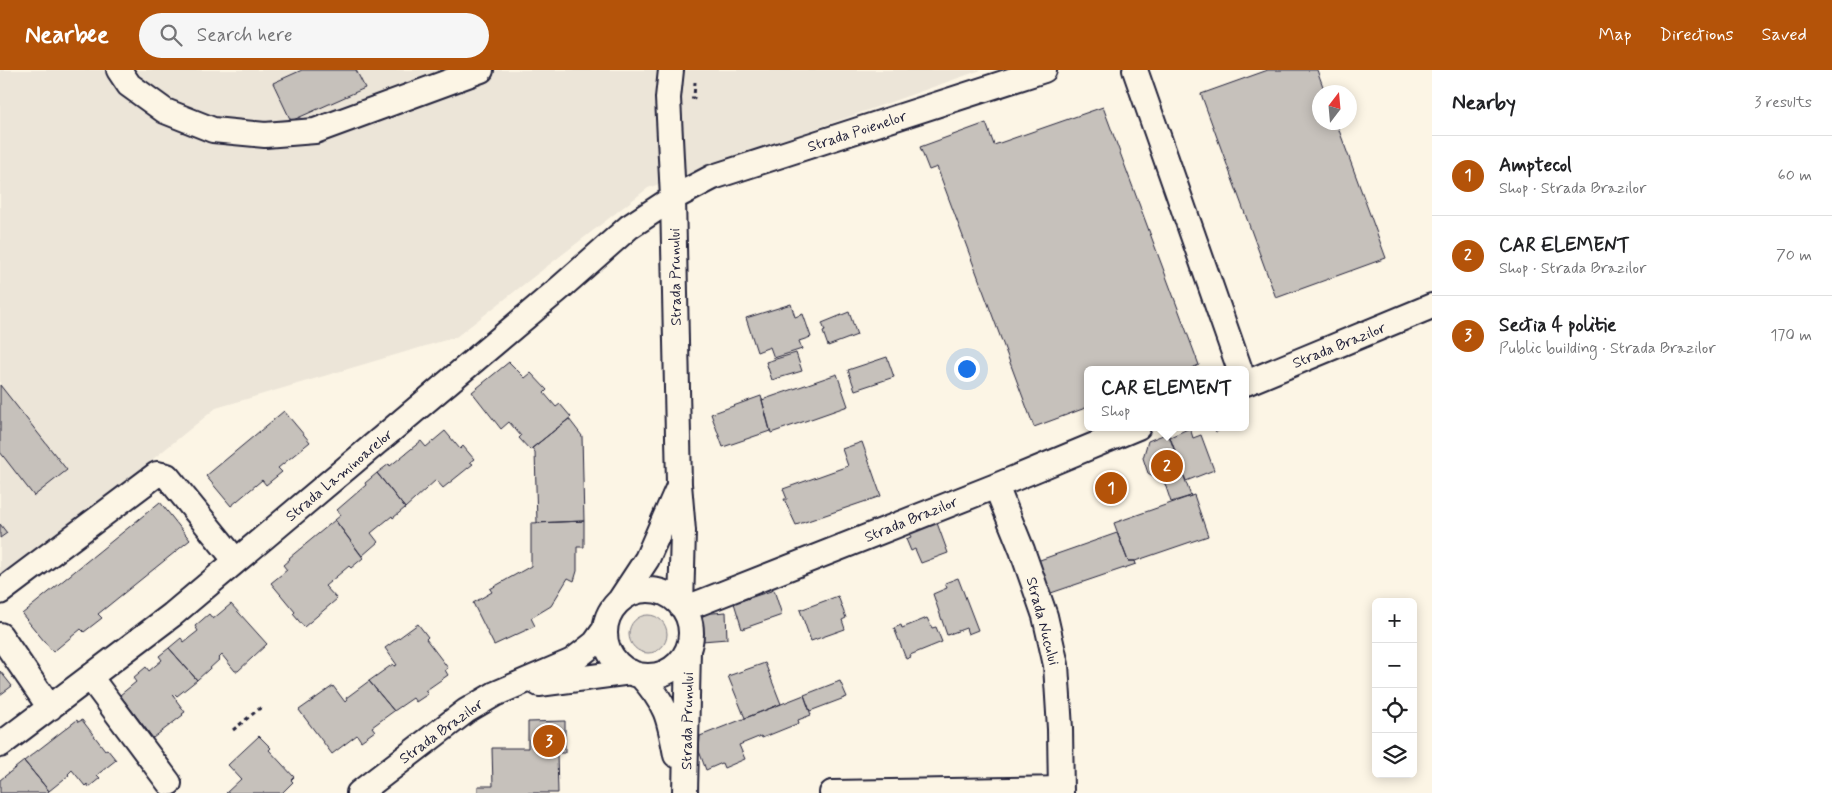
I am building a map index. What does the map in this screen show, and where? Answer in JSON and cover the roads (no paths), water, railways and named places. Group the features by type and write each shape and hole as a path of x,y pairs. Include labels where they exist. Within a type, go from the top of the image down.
{"street":[{"path":"119,70 129,85 165,111 213,130 265,135 315,131 481,70"},
{"name":"Strada Prunului","path":"671,70 668,98 673,198 679,484 683,531 682,607"},
{"name":"Strada Poienelor","path":"673,198 713,177 1044,70"},
{"path":"1135,70 1239,366"},
{"name":"Strada Laminoarelor","path":"0,745 172,615 560,288 629,227 673,198"},
{"name":"Strada Brazilor","path":"1249,382 1432,306"},
{"name":"Strada Brazilor","path":"682,607 996,486 1128,431"},
{"path":"0,592 157,474 166,476 236,561"},
{"name":"Strada Prunului","path":"620,600 647,559 679,484"},
{"name":"Strada Nucului","path":"996,486 1022,550 1045,616 1056,664 1061,791"},
{"path":"645,590 671,597 682,607 691,629 691,639 682,659 674,667 658,675 636,674 620,665 611,655 606,642 605,629 610,614 620,600 645,590"},
{"name":"Strada Brazilor","path":"372,789 466,711 495,694 572,662 595,643 605,629"},
{"path":"0,635 50,708"},
{"name":"Strada Prunului","path":"685,793 688,649"},
{"name":"Strada Prunului","path":"636,674 662,702 668,717 685,793"},
{"name":"Strada Brazilor","path":"512,687 636,674"},
{"path":"90,677 168,783"},
{"path":"832,793 1061,791"}],"place":[{"name":"CAR ELEMENT","path":"1167,466"},
{"name":"Amptecol","path":"1111,488"},
{"name":"Sectia 4 politie","path":"549,741"}]}
